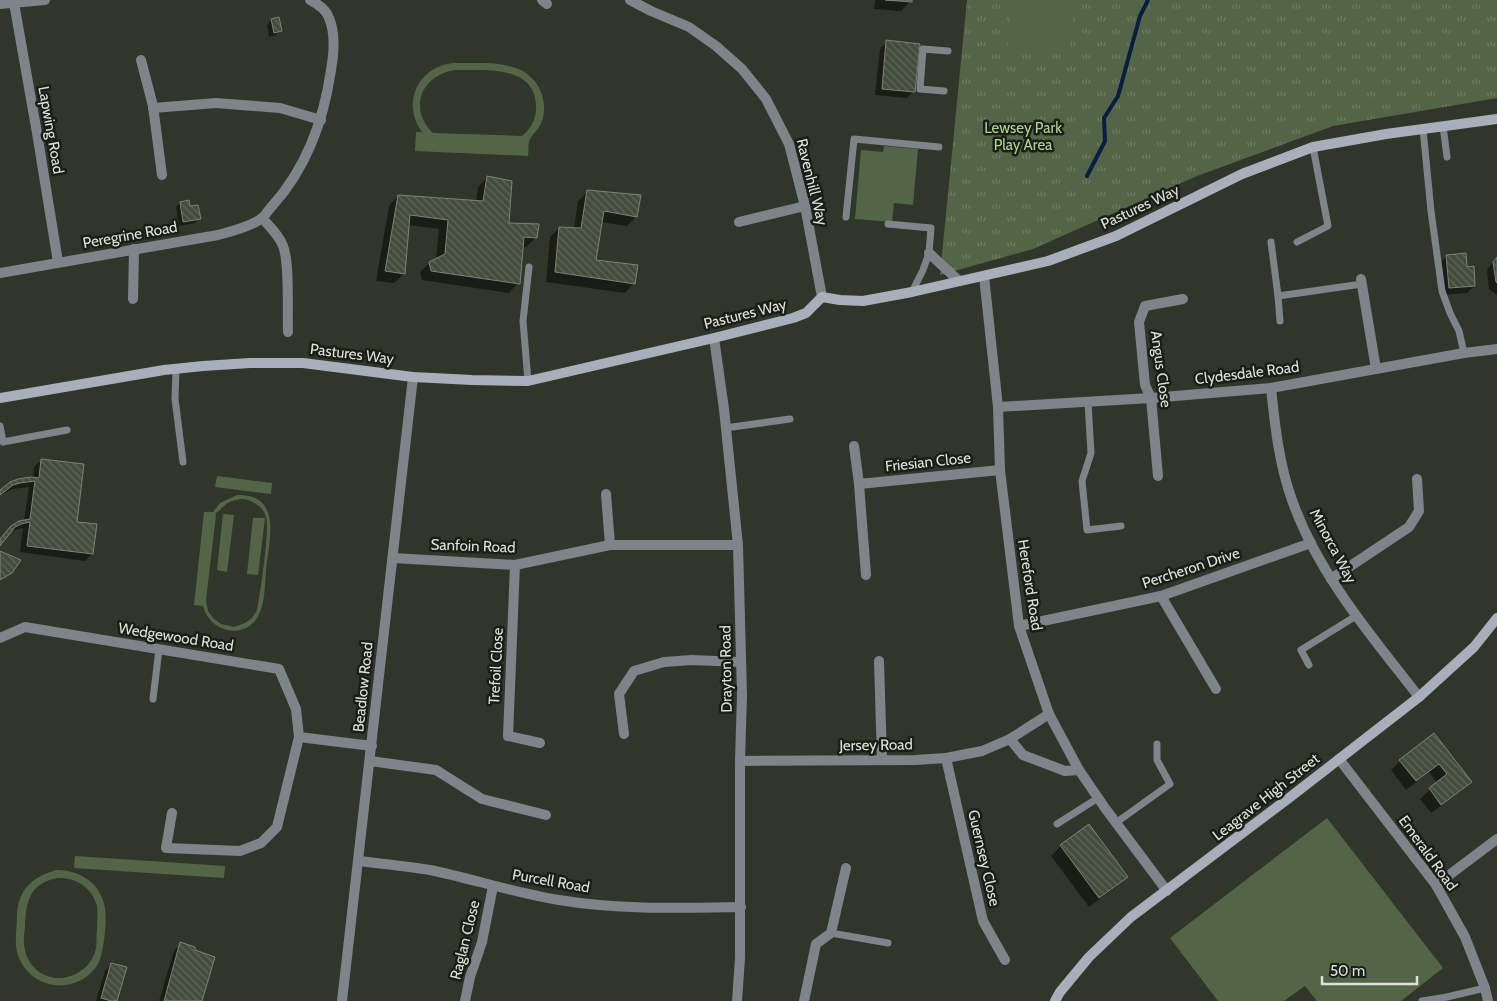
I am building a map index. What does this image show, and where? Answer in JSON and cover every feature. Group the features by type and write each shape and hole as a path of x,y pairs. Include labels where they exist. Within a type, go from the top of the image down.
{"street":[{"path":"0,4 45,0"},
{"name":"Peregrine Road","path":"0,273 218,235 241,229 262,218 280,197 302,163 320,120 328,90 332,66 333,31 328,16 319,5 310,0"},
{"name":"Ravenhill Way","path":"630,0 689,27 716,46 742,69 766,99 789,144 804,206 822,297"},
{"name":"Lapwing Road","path":"14,4 58,262"},
{"path":"141,60 153,108 162,175"},
{"path":"153,108 216,103 280,108 320,120"},
{"name":"Pastures Way","path":"0,398 176,369 250,363 304,364 414,377 528,381 793,318 806,312 822,297 863,301 912,292 1048,261 1116,236 1242,174 1313,147 1497,119"},
{"path":"739,222 804,206"},
{"path":"262,218 274,231 284,247 287,263 288,332"},
{"path":"133,299 134,249"},
{"path":"929,253 959,281"},
{"name":"Hereford Road","path":"984,276 998,407 1000,470 1019,626 1049,714 1079,770 1167,891"},
{"path":"1362,282 1376,369"},
{"name":"Angus Close","path":"1158,476 1151,398 1144,385 1139,322 1145,306 1183,299"},
{"name":"Drayton Road","path":"714,338 726,428 738,545 741,662 741,908 737,1001"},
{"name":"Clydesdale Road","path":"998,407 1151,398 1271,388 1464,353 1497,349"},
{"name":"Beadlow Road","path":"342,1001 414,377"},
{"name":"Minorca Way","path":"1271,388 1278,452 1292,500 1311,543 1331,579 1356,616 1418,697"},
{"path":"854,446 866,575"},
{"name":"Friesian Close","path":"859,484 1000,470"},
{"path":"1331,579 1409,527 1419,511 1417,479"},
{"path":"606,494 610,545"},
{"name":"Percheron Drive","path":"1019,626 1161,596 1311,543"},
{"name":"Sanfoin Road","path":"393,558 515,565 610,545 738,545"},
{"name":"Trefoil Close","path":"515,565 508,736 540,743"},
{"path":"1161,596 1216,689"},
{"name":"Leagrave High Street","path":"1055,1001 1088,957 1131,917 1418,697 1474,647 1497,618"},
{"name":"Wedgewood Road","path":"0,638 25,627 279,669 296,710 299,736 277,826 261,843 240,851 166,848 172,813"},
{"path":"624,734 619,694 634,671 664,662 692,660 741,662"},
{"path":"879,661 882,760"},
{"name":"Jersey Road","path":"740,761 946,758 982,751 1010,739 1049,714"},
{"path":"299,736 372,746"},
{"path":"1010,739 1023,754 1065,771 1079,770"},
{"name":"Guernsey Close","path":"946,758 983,921 1005,960"},
{"name":"Emerald Road","path":"1339,759 1436,885 1465,937 1485,988 1488,1001"},
{"path":"370,760 436,770 482,800 546,815"},
{"path":"1436,885 1497,838"},
{"name":"Purcell Road","path":"358,861 430,870 560,900 622,906 741,908"},
{"path":"804,1001 816,944 831,933 846,868"},
{"name":"Raglan Close","path":"465,1001 470,977 482,942 493,886"}],"lane":[{"path":"944,91 920,89 924,49 948,51"},
{"path":"1443,126 1446,157"},
{"path":"1422,129 1442,291 1459,331 1464,353"},
{"path":"846,217 854,139 939,147"},
{"path":"1297,242 1328,226 1313,147"},
{"path":"888,224 931,228 929,253 912,292"},
{"path":"1271,242 1280,321"},
{"path":"528,381 523,316 529,267"},
{"path":"1278,296 1362,282"},
{"path":"176,369 175,399 183,462"},
{"path":"1088,402 1091,453 1082,481 1087,530 1120,526"},
{"path":"726,428 790,419"},
{"path":"0,426 3,442 67,430"},
{"path":"1309,665 1300,650 1356,616"},
{"path":"153,699 160,649"},
{"path":"1117,822 1170,784 1157,760 1157,744"},
{"path":"1057,824 1098,798"},
{"path":"831,933 888,943"},
{"path":"1422,1001 1485,988"}],"green space":[{"name":"Lewsey Park Play Area","path":"967,0 1497,0 1497,98 1333,126 1197,176 1033,249 940,275"},
{"path":"1012,0 1074,0 1070,53 1008,47"},
{"path":"453,63 503,65 526,73 534,81 542,95 544,111 540,125 529,141 528,156 415,151 416,132 422,132 413,110 413,98 416,88 430,71","holes":["455,70 505,72 526,82 533,91 536,104 536,113 529,129 522,136 433,133 425,124 421,114 422,94 434,79 443,73"]},
{"path":"884,146 918,149 913,205 894,203 892,222 855,219 861,150 883,152"},
{"path":"217,476 272,483 271,494 215,487"},
{"path":"237,495 252,497 261,502 267,511 270,521 262,607 255,621 239,630 221,628 213,623 203,606 194,605 204,512 213,512 220,503","holes":["243,499 254,503 265,513 267,524 266,548 257,610 252,618 234,627 221,624 213,618 208,611 206,600 215,514 230,502"]},
{"path":"223,514 234,515 227,572 217,570"},
{"path":"253,518 265,518 258,575 247,574"},
{"path":"1327,818 1443,968 1401,1001 1317,1001 1305,986 1284,1001 1218,1001 1170,938"},
{"path":"75,856 225,866 224,878 74,868"},
{"path":"56,870 81,875 94,885 103,899 105,908 104,937 98,964 90,974 80,981 69,984 47,983 36,978 27,971 20,960 17,950 17,915 20,898 33,881","holes":["57,878 64,878 82,884 95,899 97,906 96,946 92,960 78,973 67,977 55,978 38,971 33,967 27,956 24,947 26,910 31,895 40,885"]}],"building":[{"path":"885,0 912,0 912,2"},
{"path":"279,17 282,31 274,33 271,19"},
{"path":"886,40 920,44 915,92 882,89"},
{"path":"487,176 512,181 509,223 539,224 537,238 524,237 520,284 431,271 429,262 445,254 448,220 410,215 405,274 385,271 398,195 483,201"},
{"path":"587,190 641,195 637,217 604,211 596,260 638,265 635,284 555,272 559,227 581,228"},
{"path":"189,200 190,206 198,205 201,219 183,222 180,202"},
{"path":"1466,253 1467,267 1474,266 1475,286 1449,288 1446,255"},
{"path":"1497,257 1497,283 1493,262"},
{"path":"41,459 84,464 77,522 97,524 93,554 27,546 30,522 15,527 0,546 0,539 11,526 19,521 30,519 35,481 13,485 0,495 0,490 10,482 18,479 39,478"},
{"path":"0,551 21,560 12,573 0,580"},
{"path":"1434,733 1472,782 1441,805 1429,788 1447,774 1439,764 1416,781 1399,760"},
{"path":"1089,824 1128,877 1099,898 1060,845"},
{"path":"180,942 215,957 202,1001 164,1001"},
{"path":"111,963 127,967 117,1001 101,998"}],"waterway":[{"path":"1087,176 1105,141 1104,118 1118,96 1140,16 1148,0"}]}
